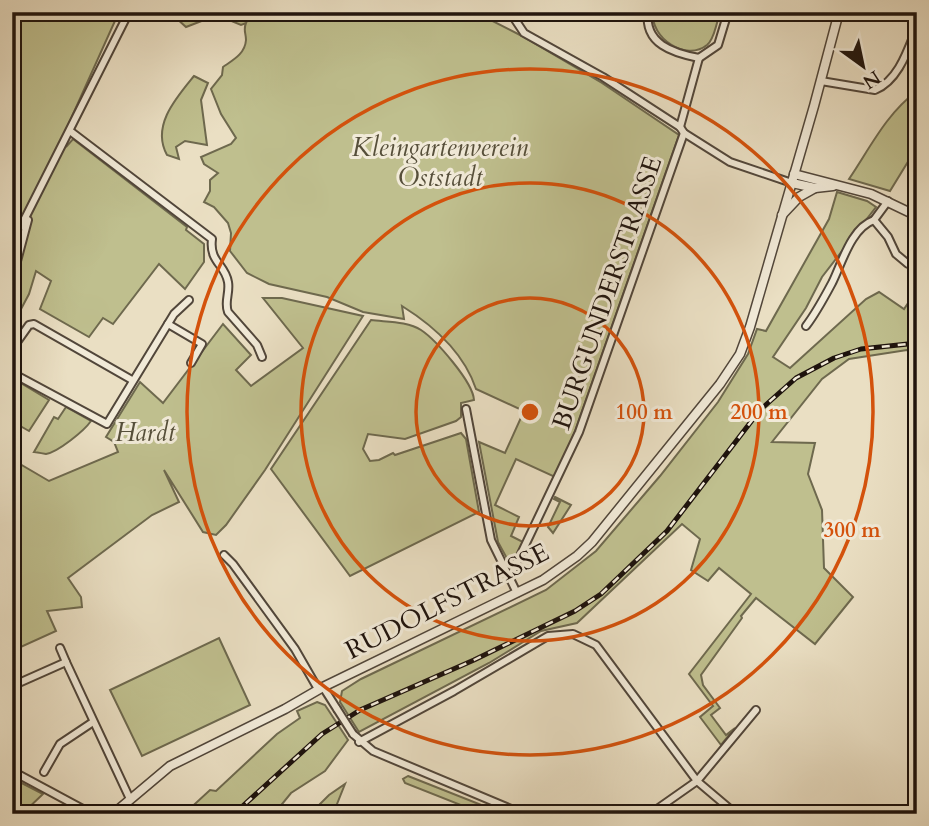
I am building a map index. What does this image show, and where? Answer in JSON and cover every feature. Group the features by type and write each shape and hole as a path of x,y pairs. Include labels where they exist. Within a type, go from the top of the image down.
{"street":[{"path":"12,244 129,12"},
{"path":"513,12 524,33 603,78 730,162 839,186 888,201 917,216"},
{"path":"648,12 647,22 655,40 669,50 699,58 718,45 728,12"},
{"name":"RUDOLFSTRASSE","path":"113,814 170,766 285,709 321,688 517,593 559,569 592,542 732,368 750,327 839,12"},
{"path":"821,81 875,90 888,82 897,71 917,27"},
{"path":"908,49 917,52"},
{"name":"BURGUNDERSTRASSE","path":"509,579 576,439 682,130 699,58"},
{"path":"69,131 212,239 213,258 228,280 228,312 257,345 262,357"},
{"path":"793,178 815,188"},
{"path":"781,216 799,197 815,188 839,186"},
{"path":"806,326 832,284 850,245 866,223 874,220 888,201"},
{"path":"12,280 27,230 28,214"},
{"path":"874,220 896,254 908,264"},
{"path":"12,373 107,424 168,324 189,300"},
{"path":"12,349 29,325 34,324 132,380"},
{"path":"168,324 202,344 191,363"},
{"path":"466,408 491,540 517,593"},
{"path":"223,555 233,564 288,639 359,741 381,754 523,814"},
{"path":"359,741 454,691 548,636 573,634 589,640 603,653 697,781 736,814"},
{"path":"60,648 130,799"},
{"path":"12,686 66,662"},
{"path":"650,814 697,781 756,710"},
{"path":"44,772 60,744 93,722"},
{"path":"12,771 92,814"}],"green space":[{"path":"12,12 119,12 64,134 67,146 73,139 187,227 186,230 204,244 204,262 185,289 159,264 113,324 103,318 89,337 40,309 51,281 36,271 29,294 12,326"},
{"name":"Kleingartenverein Oststadt","path":"177,12 475,12 602,83 679,135 574,434 555,477 516,459 495,505 519,517 511,536 523,542 514,562 510,564 498,542 479,442 505,453 524,411 476,389 456,352 425,322 402,306 404,319 363,312 327,297 269,284 247,273 230,251 231,233 228,223 214,207 204,202 210,191 210,180 218,173 204,164 201,157 231,144 236,138 221,114 211,89 222,75 223,67 243,49 246,23 241,25 217,15 186,27 175,17"},
{"path":"653,12 690,12 718,20 709,43 699,50 689,51 671,45 663,38 657,31"},
{"path":"194,76 208,83 201,100 207,145 185,141 176,147 179,159 167,155 162,134 173,103"},
{"path":"917,91 917,147 890,191 849,179 887,121"},
{"path":"837,192 867,201 876,207 822,277 806,308 773,357 790,368 866,299 879,292 904,309 917,290 917,351 907,350 849,359 822,379 772,442 815,443 808,474 822,510 824,568 853,597 815,644 756,598 701,675 703,685 720,708 711,715 726,735 735,728 721,745 700,717 713,706 689,674 751,594 719,568 708,581 691,570 700,539 682,524 577,623 541,631 489,663 359,732 340,702 342,691 361,679 546,590 596,551 718,402 748,354 757,329 766,331 829,219"},
{"name":"Hardt","path":"263,298 282,298 363,316 265,470 216,535 203,532 164,470 179,502 152,515 68,578 81,597 82,607 47,611 56,631 12,651 13,460 49,481 118,452 114,442 106,437 140,382 163,403 223,324 251,355 236,370 251,386 303,348"},
{"path":"371,320 403,323 421,330 453,362 472,392 474,400 461,403 461,417 456,421 405,439 368,434 363,449 370,461 379,460 393,453 395,455 461,433 466,439 479,512 350,576 271,469"},
{"path":"19,382 49,400 29,431 15,423 18,418 12,415 12,393"},
{"path":"66,407 91,421 57,449 46,454 34,452 54,417 58,419"},
{"path":"555,497 571,505 553,533 548,527 560,502 554,499"},
{"path":"219,638 250,705 142,756 110,690"},
{"path":"317,702 325,705 348,740 325,771 291,793 274,814 184,814 210,790 216,791 277,734 300,718 297,711"},
{"path":"408,776 484,806 486,814 469,814 471,809 405,783 403,779"},
{"path":"12,778 43,794 22,814 12,814"},
{"path":"345,784 333,814 310,814 329,795"}],"railway":[{"path":"234,814 322,734 360,710 474,660 575,611 601,594 667,531 760,410 796,378 834,358 861,349 917,343"}]}
